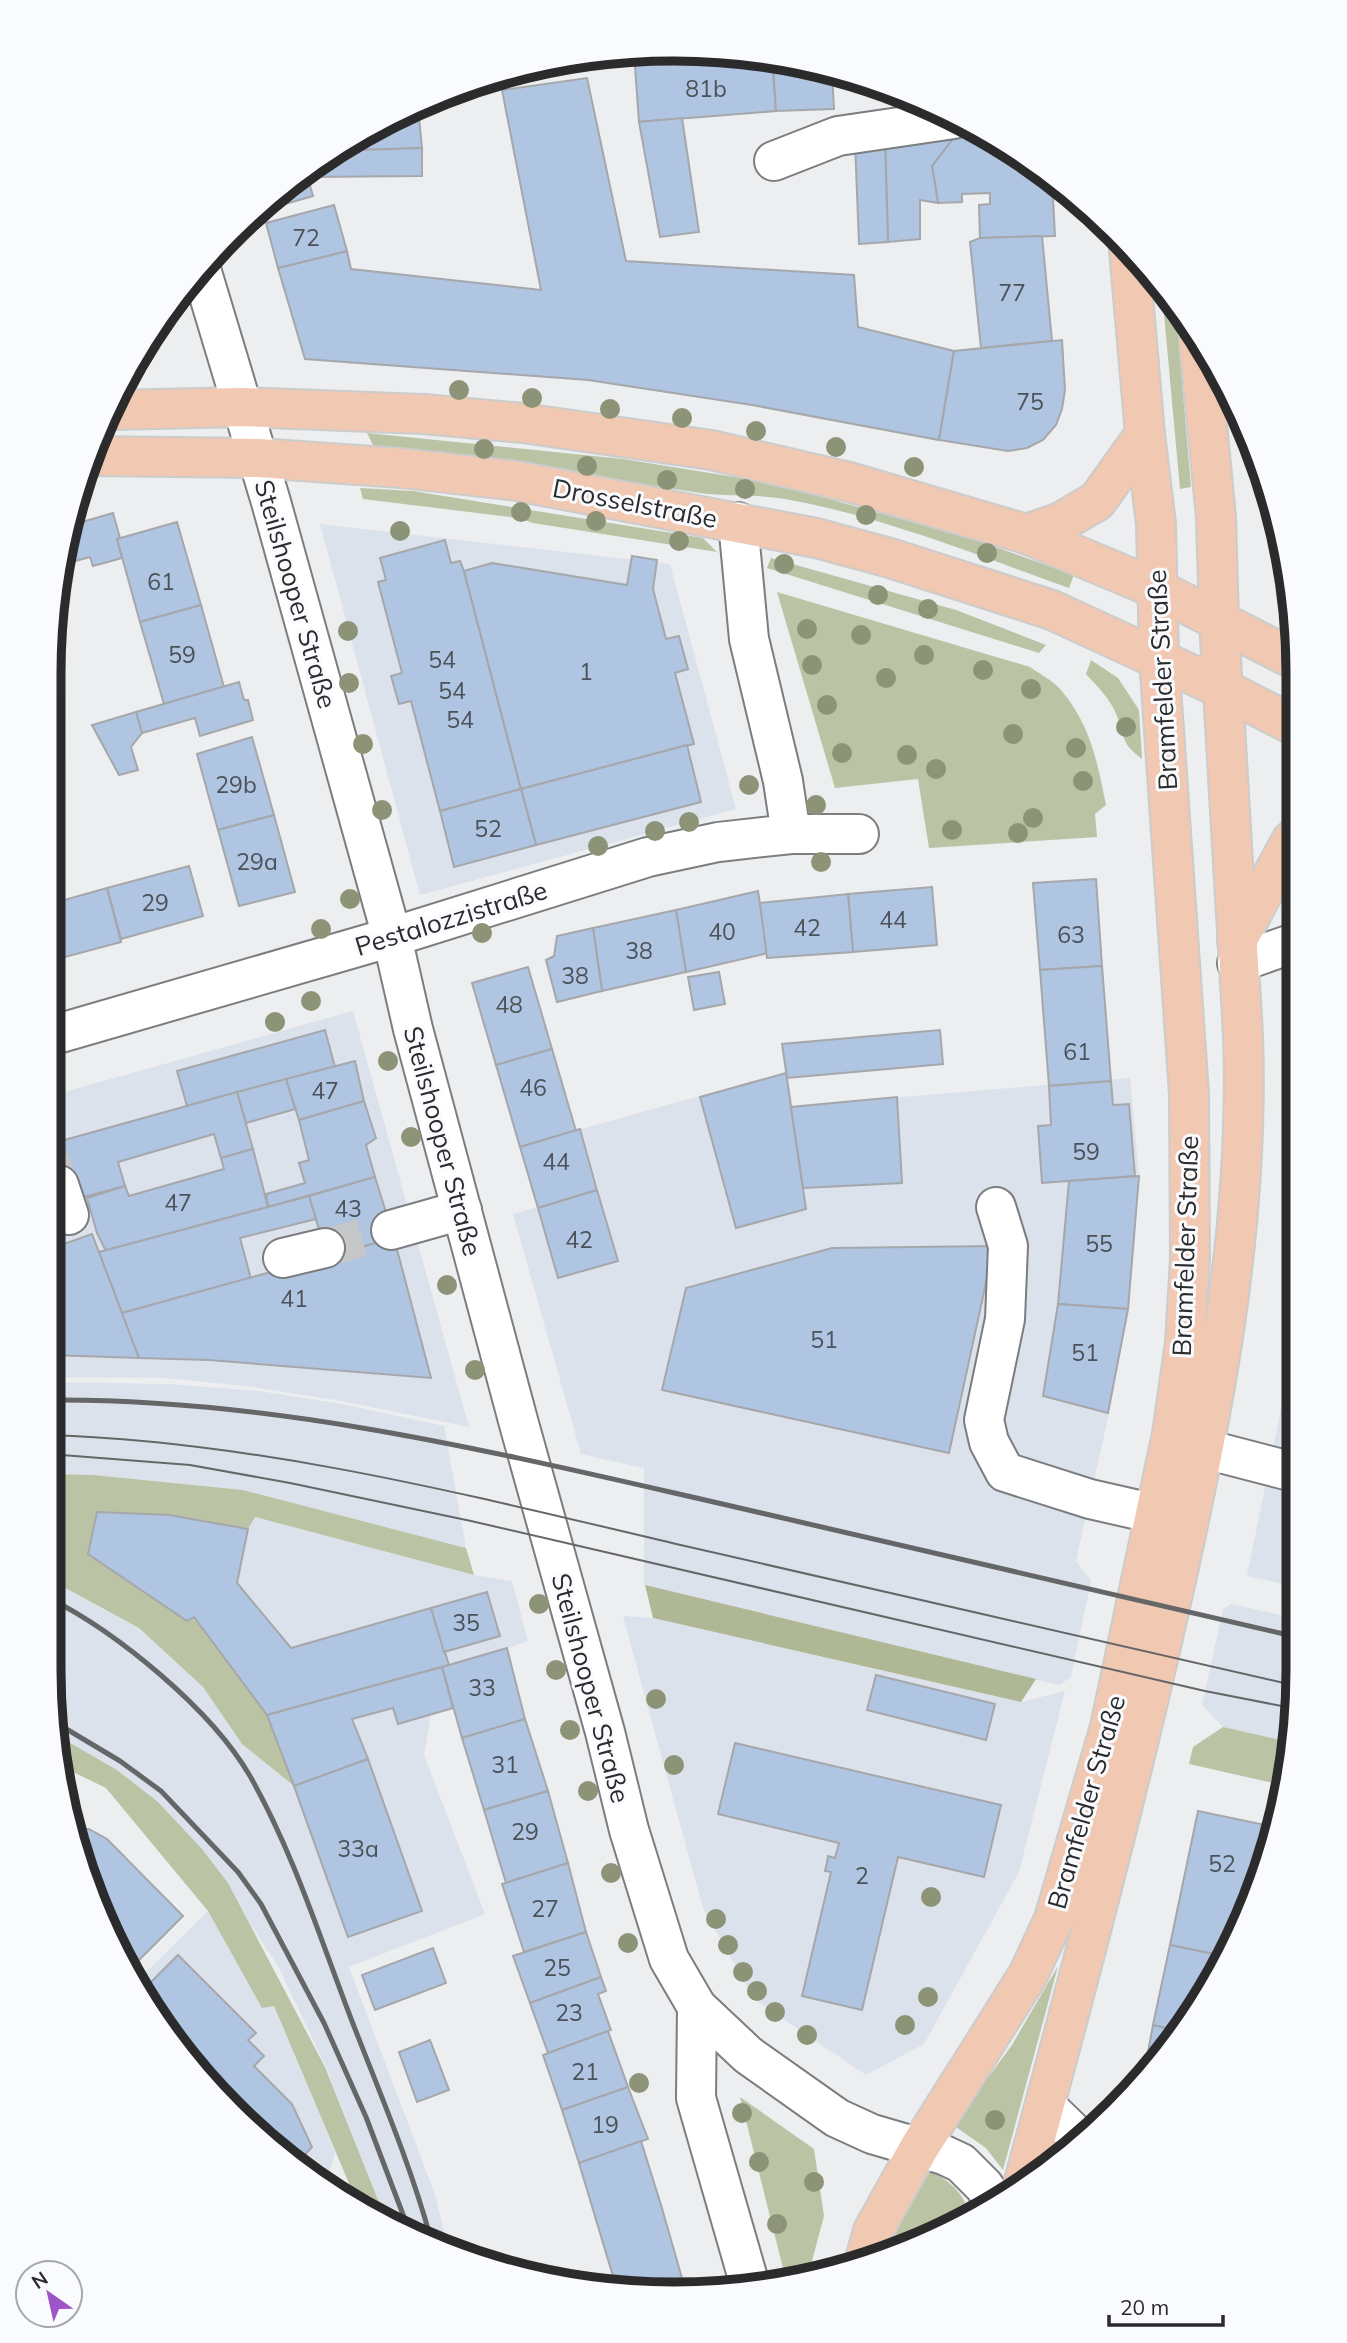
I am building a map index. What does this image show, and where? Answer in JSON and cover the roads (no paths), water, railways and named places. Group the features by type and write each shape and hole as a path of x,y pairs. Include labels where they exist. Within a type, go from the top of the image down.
{"main road":[{"name":"Bramfelder Straße","path":"868,2250 873,2231 919,2148 1028,1975 1054,1919 1110,1727 1156,1514 1185,1343 1190,1259 1189,1094 1159,658 1156,524 1130,266"},
{"name":"Bramfelder Straße","path":"1027,2169 1085,1958 1144,1725 1205,1449 1223,1343 1236,1242 1245,1098 1219,622 1216,517 1201,362"},
{"path":"121,410 242,407 423,414 523,423 711,450 849,482 1026,534 1157,589 1285,655"},
{"path":"1026,534 1062,522 1097,501 1145,434"},
{"name":"Drosselstraße","path":"102,456 258,458 401,468 517,481 829,541 1060,614 1159,658 1286,721"},
{"path":"1237,952 1286,851"}],"street":[{"path":"774,161 838,135 938,121"},
{"name":"Steilshooper Straße","path":"204,281 258,458 392,937 413,1029 461,1210 640,1868 669,1959 697,2007 748,2056 837,2118 872,2134 944,2155 961,2163 990,2194"},
{"path":"738,522 749,639 783,781 791,834"},
{"name":"Pestalozzistraße","path":"61,1034 392,937 648,857 718,842 791,834 859,834"},
{"path":"1237,952 1286,944"},
{"path":"996,1207 1008,1246 1005,1319 984,1420 989,1442 1005,1472 1090,1499 1156,1514"},
{"path":"391,1230 461,1210"},
{"path":"283,1258 325,1248"},
{"path":"1205,1449 1286,1470"},
{"path":"697,2007 696,2098 748,2277"},
{"path":"1045,2105 1074,2133"}],"tunnel":[{"path":"325,1248 391,1230"}],"tram line":[{"path":"61,1436 210,1448 370,1475 1285,1683"},
{"path":"61,1455 190,1465 290,1483 471,1521 1205,1691 1284,1706"}],"railway":[{"path":"61,1400 215,1408 297,1418 461,1446 1286,1634"},
{"path":"61,1605 104,1631 161,1675 212,1725 250,1776 279,1834 304,1894 403,2152 428,2230"},
{"path":"64,1728 120,1761 161,1791 238,1872 261,1904 324,2023 366,2117 405,2220"}]}
